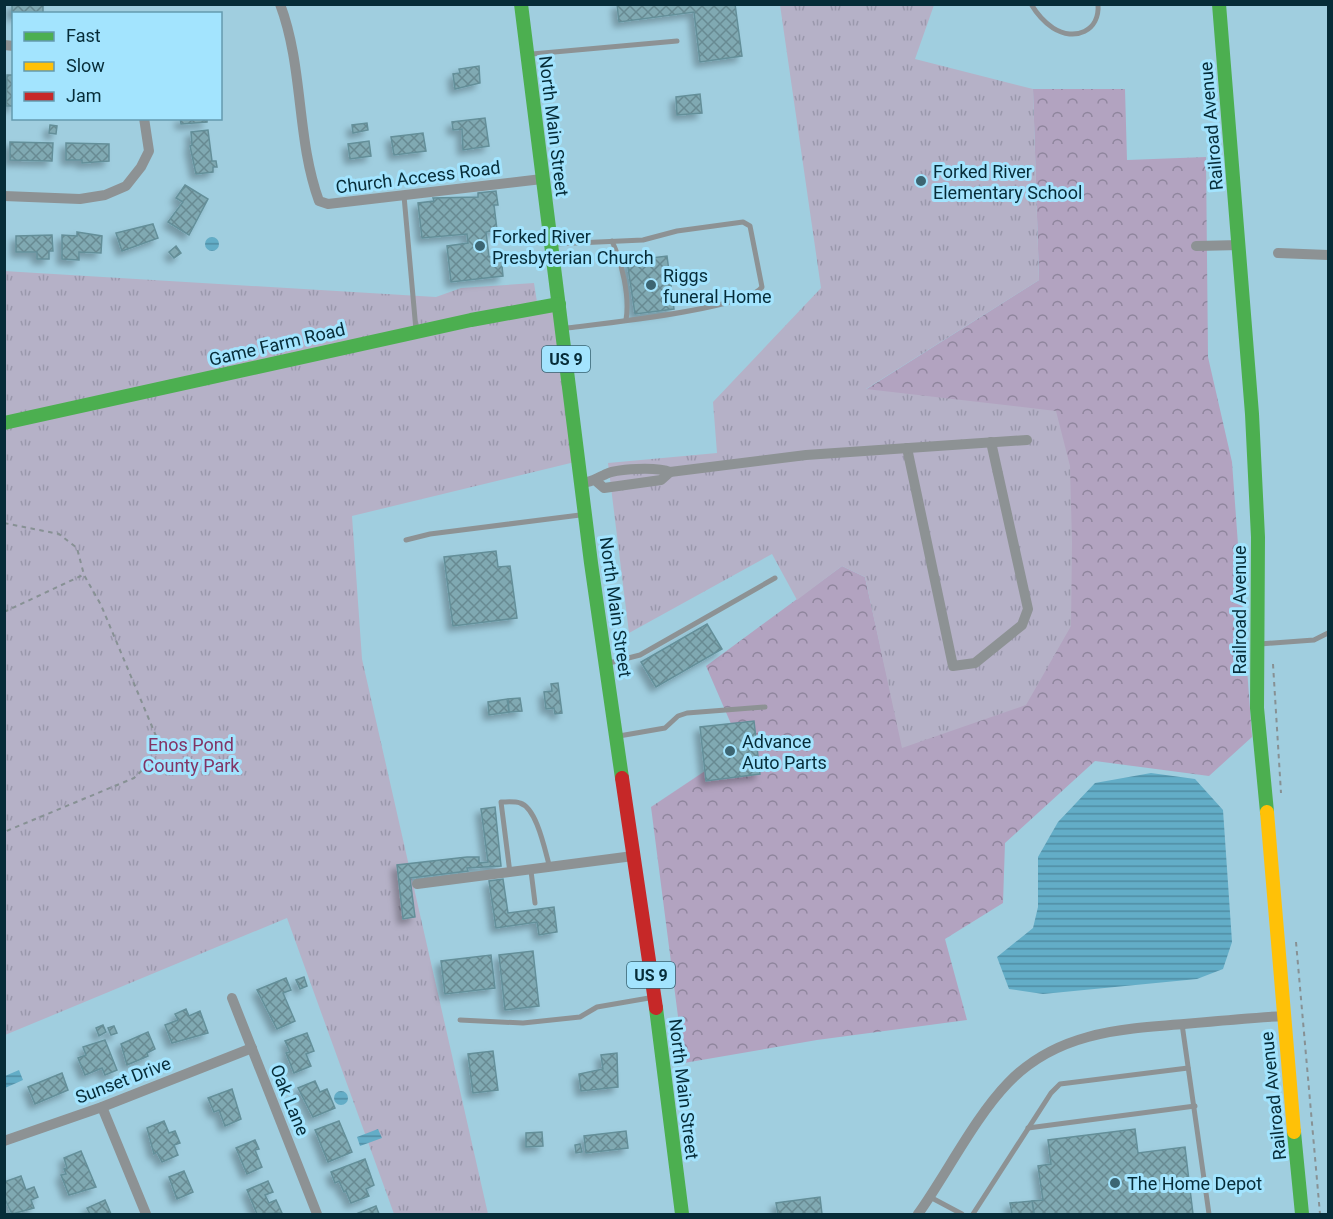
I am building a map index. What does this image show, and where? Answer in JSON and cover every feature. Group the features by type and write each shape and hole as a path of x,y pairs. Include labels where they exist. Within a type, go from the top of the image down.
{"main road":[{"name":"North Main Street","path":"521,4 562,329 589,482 585,514 654,997 682,1215"},
{"name":"Railroad Avenue","path":"1219,4 1240,245 1258,537 1257,708 1280,939 1283,1016 1302,1215"},
{"name":"Game Farm Road","path":"4,423 416,332 559,304"}],"street":[{"name":"Church Access Road","path":"280,4 293,56 310,177 319,201 328,204 542,179"},
{"path":"4,196 80,199 105,195 126,186 141,167 149,151 144,120"},
{"path":"1196,246 1240,245"},
{"path":"1278,253 1329,255"},
{"path":"589,482 604,488 661,480 670,472 806,455 1027,440"},
{"path":"907,448 953,666 975,663 1022,625 1028,609 991,442"},
{"path":"417,884 550,869 633,856"},
{"name":"Oak Lane","path":"232,998 317,1215"},
{"path":"918,1215 994,1100 1008,1084 1041,1056 1060,1045 1102,1032 1283,1016"},
{"name":"Sunset Drive","path":"4,1141 102,1107 252,1048"},
{"path":"102,1107 146,1215"}],"lane":[{"path":"1031,4 1043,21 1068,34 1080,33 1096,23 1099,17 1098,4"},
{"path":"526,55 677,41"},
{"path":"404,196 416,332"},
{"path":"552,244 643,240 677,231 743,222 750,226 762,287 758,292 744,298 671,315 562,329"},
{"path":"612,241 617,253 627,299 626,320"},
{"path":"406,540 430,534 585,514"},
{"path":"605,664 640,655 775,578"},
{"path":"1256,644 1314,640 1329,633"},
{"path":"616,736 665,728 678,716 687,713 765,707"},
{"path":"511,873 501,802 518,802 527,806 533,814 550,869"},
{"path":"531,871 535,903"},
{"path":"460,1020 523,1023 580,1017 597,1008 654,997"},
{"path":"1182,1024 1196,1106 1209,1215"},
{"path":"973,1215 1051,1093 1060,1084 1188,1068"},
{"path":"1028,1128 1196,1106"},
{"path":"930,1197 962,1215"}],"path":[{"path":"4,523 59,534 77,548 84,575 101,605 156,736 156,757 134,778 4,832"},
{"path":"4,612 84,575"}],"green space":[{"path":"780,5 934,5 915,59 1033,89 1039,280 866,389 1056,411 1070,466 1071,626 1026,705 902,748 865,577 842,566 797,600 772,554 629,633 608,463 717,453 713,402 821,288"},
{"path":"1033,89 1125,89 1127,160 1206,157 1208,357 1232,462 1252,737 1209,776 1095,761 1005,843 1003,903 945,939 967,1020 817,1040 684,1063 651,807 741,747 706,666 842,566 865,577 903,748 865,390 1039,280"},
{"name":"Enos Pond County Park","path":"4,271 436,297 461,288 534,283 537,302 559,304 579,461 352,516 362,659 488,1214 394,1214 287,918 5,1035"}],"water":[{"path":"209,237 215,237 219,244 215,251 209,251 205,247 205,241"},
{"path":"1151,773 1195,779 1223,810 1232,942 1223,969 1197,979 1043,994 1009,989 997,957 1033,928 1038,907 1038,857 1058,822 1095,783"},
{"path":"19,1070 23,1080 5,1088 5,1076"},
{"path":"338,1091 344,1091 348,1098 344,1105 338,1105 334,1101 334,1095"},
{"path":"378,1129 382,1138 360,1146 357,1137"}],"building":[{"path":"12,4 43,4 43,12 12,12"},
{"path":"617,4 735,4 742,56 700,62 694,12 619,22"},
{"path":"479,66 480,83 455,89 453,74 460,73 459,69"},
{"path":"7,75 12,75 12,106 6,106"},
{"path":"700,94 702,113 677,115 676,97"},
{"path":"485,118 489,146 463,150 462,129 453,130 452,122"},
{"path":"180,120 207,120 207,122 181,124"},
{"path":"367,123 368,130 353,133 352,125"},
{"path":"50,125 57,126 56,134 49,133"},
{"path":"208,130 212,161 216,161 217,167 213,167 213,172 196,174 190,146 192,145 191,132"},
{"path":"423,133 426,151 394,155 391,137"},
{"path":"369,141 371,156 350,159 348,144"},
{"path":"10,142 53,143 52,161 10,160"},
{"path":"66,143 109,144 109,161 82,163 82,160 66,160"},
{"path":"185,185 208,199 189,235 168,222 183,202 176,198"},
{"path":"496,191 498,205 494,205 497,230 486,232 489,257 501,256 503,276 451,282 447,246 468,243 467,234 422,238 418,203 434,201 433,198 478,197 478,193"},
{"path":"153,224 158,238 122,251 116,233"},
{"path":"77,232 102,236 101,253 79,252 79,260 62,259 62,235 77,236"},
{"path":"52,235 53,251 49,251 49,259 37,259 37,252 16,252 16,236"},
{"path":"176,246 181,253 174,258 169,252"},
{"name":"Riggs funeral Home","path":"667,256 674,309 635,314 627,261"},
{"path":"496,551 498,567 510,566 517,618 453,626 444,557"},
{"path":"707,624 722,649 656,687 641,662"},
{"path":"558,683 562,713 555,714 554,708 546,709 544,692 552,691 551,684"},
{"path":"520,698 522,711 509,712 508,699"},
{"path":"507,699 509,712 489,715 488,702"},
{"name":"Advance Auto Parts","path":"754,721 760,774 706,781 700,727"},
{"path":"495,807 501,866 467,868 468,871 410,878 415,917 403,919 397,865 467,857 479,857 479,863 488,862 481,809"},
{"path":"503,879 508,913 554,907 557,932 539,935 537,922 496,928 489,881"},
{"path":"533,951 539,1006 505,1010 499,955"},
{"path":"491,955 495,988 445,994 441,961"},
{"path":"304,977 307,986 300,989 296,980"},
{"path":"286,978 291,990 283,993 295,1021 277,1029 257,990"},
{"path":"186,1009 189,1016 200,1011 208,1033 172,1043 165,1025 178,1020 175,1014"},
{"path":"103,1025 106,1032 99,1036 96,1028"},
{"path":"114,1026 117,1033 111,1035 108,1028"},
{"path":"148,1032 155,1049 147,1053 148,1056 127,1065 121,1044"},
{"path":"307,1033 314,1051 306,1054 311,1066 294,1073 286,1053 290,1052 285,1041"},
{"path":"105,1040 117,1070 105,1075 102,1068 85,1075 78,1058 86,1055 83,1047"},
{"path":"493,1051 498,1090 473,1093 468,1054"},
{"path":"617,1053 618,1087 581,1091 579,1074 603,1069 601,1055"},
{"path":"62,1073 68,1090 35,1104 28,1087"},
{"path":"315,1081 320,1092 327,1089 335,1108 313,1117 298,1088"},
{"path":"232,1089 241,1119 225,1126 219,1110 214,1112 208,1098"},
{"path":"164,1121 169,1133 175,1131 180,1143 174,1145 178,1155 162,1162 157,1152 154,1154 147,1128"},
{"path":"339,1121 352,1152 328,1162 315,1130"},
{"name":"The Home Depot","path":"1135,1129 1138,1153 1185,1147 1193,1214 1034,1214 1032,1201 1043,1200 1038,1166 1051,1164 1048,1140"},
{"path":"626,1131 628,1148 586,1153 584,1136"},
{"path":"542,1132 543,1146 526,1147 526,1133"},
{"path":"255,1140 259,1149 255,1150 262,1167 247,1174 236,1148"},
{"path":"580,1144 582,1152 576,1153 575,1145"},
{"path":"81,1151 96,1187 69,1195 61,1175 66,1174 64,1158"},
{"path":"365,1159 374,1185 366,1189 369,1196 351,1203 339,1181 335,1183 331,1172"},
{"path":"184,1171 193,1192 177,1199 169,1177"},
{"path":"21,1176 26,1190 34,1187 38,1197 31,1200 34,1208 12,1214 4,1197 4,1182"},
{"path":"268,1181 273,1192 265,1195 269,1203 276,1200 282,1213 257,1214 247,1190"},
{"path":"820,1197 822,1214 778,1214 776,1203"},
{"path":"105,1200 111,1214 90,1214 87,1208"},
{"path":"1032,1201 1034,1214 1012,1214 1010,1203"},
{"path":"376,1206 379,1214 356,1214"}],"traffic: fast":[{"path":"521,4 591,563 622,778"},
{"path":"1219,4 1252,414 1258,537 1257,708 1267,812"},
{"path":"4,423 471,320 559,304"},
{"path":"656,1008 682,1214"},
{"path":"1294,1132 1302,1214"}],"traffic: slow":[{"path":"1267,812 1294,1132"}],"traffic: jam":[{"path":"622,778 656,1008"}],"place":[{"name":"Forked River Elementary School","path":"921,181"},
{"name":"Forked River Presbyterian Church","path":"480,246"},
{"name":"Riggs funeral Home","path":"651,285"},
{"name":"Advance Auto Parts","path":"730,751"},
{"name":"The Home Depot","path":"1115,1183"}]}
